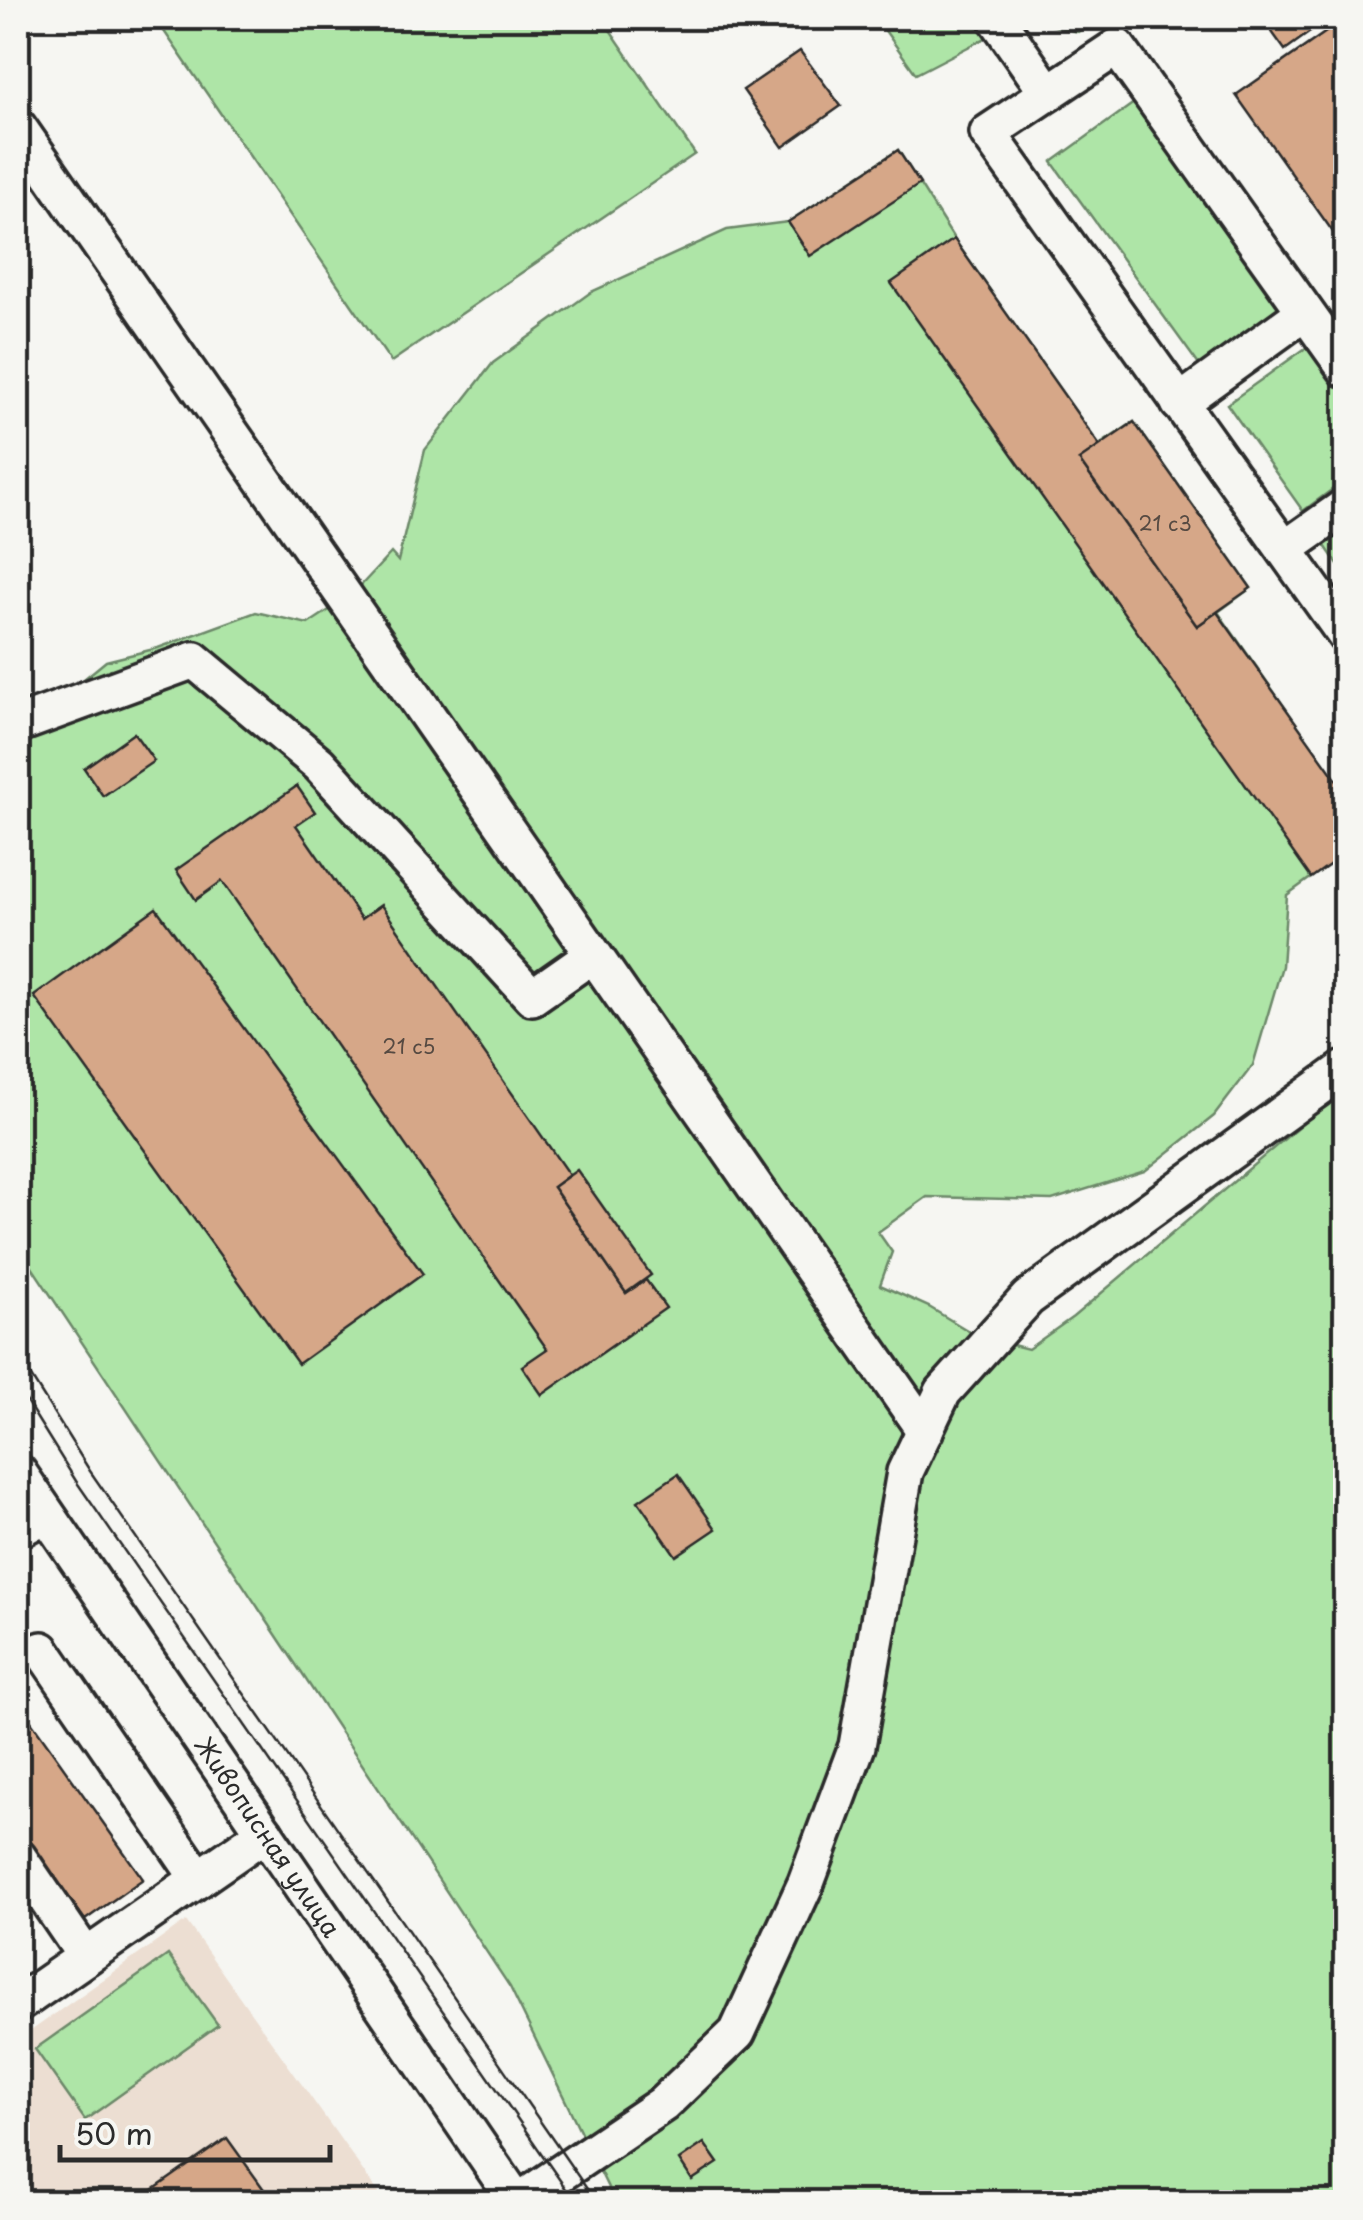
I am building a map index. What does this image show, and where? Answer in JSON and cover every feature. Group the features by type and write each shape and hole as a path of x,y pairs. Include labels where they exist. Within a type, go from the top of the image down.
{"street":[{"path":"996,18 1048,93"},
{"path":"1346,370 1117,48 988,133 1346,636"},
{"path":"18,127 925,1431"},
{"path":"1179,404 1305,312"},
{"path":"1285,549 1346,506"},
{"path":"22,723 194,660 319,764 532,998 592,955"},
{"path":"517,2202 662,2104 737,2033 806,1883 856,1746 905,1472 943,1392 1028,1298 1346,1068"},
{"name":"Живописная улица","path":"18,1472 31,1522 264,1833 517,2202"},
{"path":"42,1650 199,1879"},
{"path":"18,2004 264,1833"},
{"path":"18,1857 86,1957"}],"shaded area":[{"path":"186,1921 385,2202 18,2202 18,2040"}],"green space":[{"path":"155,18 602,18 695,154 391,362"},
{"path":"876,18 1024,18 916,74"},
{"path":"1024,18 1096,18 1078,32"},
{"path":"1138,100 1292,315 1207,376 1052,162"},
{"path":"898,150 954,239 1099,445 1134,422 1251,588 1218,612 1345,793 1345,853 1287,895 1282,966 1253,1065 1214,1116 1145,1171 1052,1200 927,1197 878,1232 892,1252 880,1285 929,1307 977,1336 1028,1349 1073,1317 1345,1088 1345,2202 615,2202 510,1987 18,1246 18,733 106,661 158,648 256,612 308,624 352,595 391,553 398,561 425,450 493,363 591,292 727,230 788,222"},
{"path":"1310,345 1345,395 1345,480 1303,511 1227,404"},
{"path":"1345,523 1345,575 1321,540"},
{"path":"168,1955 218,2025 85,2120 35,2049"}],"building":[{"path":"1262,18 1305,18 1313,30 1285,50"},
{"path":"1346,18 1346,249 1345,249 1236,95"},
{"path":"800,51 841,106 783,147 743,90"},
{"path":"898,150 920,184 810,256 788,222"},
{"path":"954,239 1100,446 1079,460 1197,626 1217,612 1346,793 1346,853 1311,878 891,283"},
{"path":"1134,422 1251,588 1197,626 1079,460"},
{"path":"134,733 154,761 103,796 84,768"},
{"path":"297,786 315,812 296,825 361,919 381,905 569,1175 553,1187 626,1293 646,1280 666,1308 542,1395 522,1366 547,1349 222,881 196,900 176,870"},
{"path":"156,908 423,1274 298,1364 34,996"},
{"path":"577,1170 651,1275 626,1293 553,1187"},
{"path":"678,1474 716,1529 676,1556 638,1501"},
{"path":"18,1703 143,1879 85,1920 18,1826"},
{"path":"227,2138 273,2202 136,2202"},
{"path":"704,2143 718,2163 692,2180 679,2160"}],"tram line":[{"path":"18,1356 90,1471 596,2202"},
{"path":"18,1388 76,1481 575,2202"}]}
